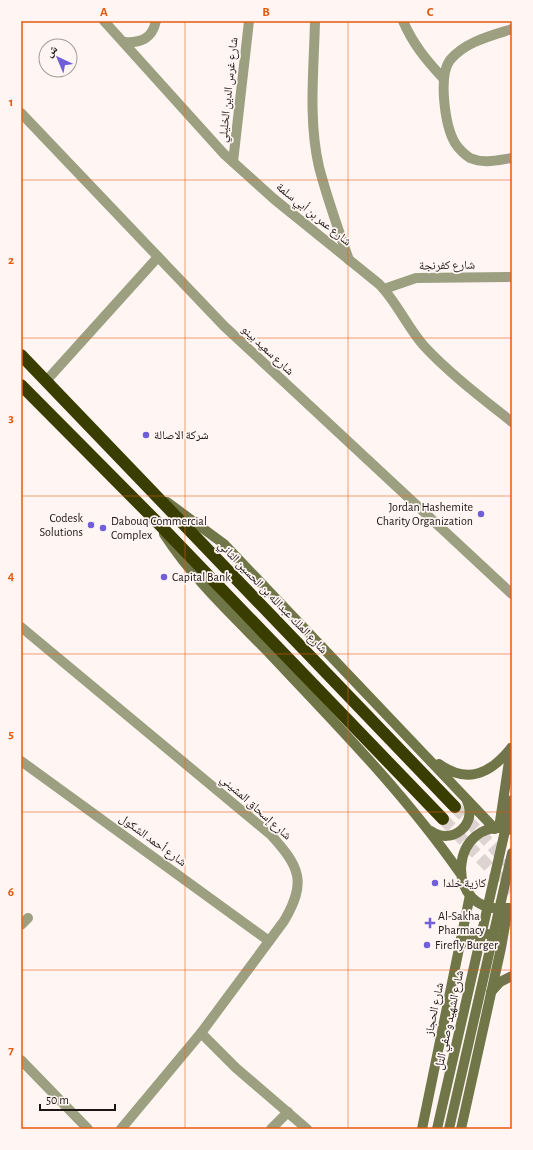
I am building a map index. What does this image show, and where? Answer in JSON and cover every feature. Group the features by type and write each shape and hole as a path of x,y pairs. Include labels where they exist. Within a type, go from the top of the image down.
{"highway":[{"name":"شارع الملك عبدالله بن الحسين الثاني","path":"21,355 455,807"},
{"path":"21,385 157,522 443,819"}],"street":[{"name":"شارع عمر بن أبي سلمة","path":"104,21 205,134 233,162 274,199 384,289 424,345 465,384 512,422"},
{"path":"124,42 135,43 149,37 154,30 156,21"},
{"name":"شارع غرس الدين الخليلي","path":"233,162 249,21"},
{"path":"314,21 313,120 319,166 349,260"},
{"path":"403,21 411,39 422,57 443,78"},
{"path":"512,29 470,44 457,52 449,62 443,78 450,132 455,143 469,157 480,162 512,158"},
{"name":"شارع سعيد بينو","path":"21,113 224,326 512,593"},
{"path":"46,380 158,257"},
{"name":"شارع كفرنجة","path":"384,289 416,278 512,277"},
{"path":"154,494 203,527 224,544 466,800 497,828"},
{"path":"157,522 176,553 191,571 356,746 431,831 460,873 463,885 470,895 487,906 511,908 461,1129"},
{"name":"شارع إسحاق المشيني","path":"21,627 271,835 284,849 296,870 297,891 295,902 291,909 201,1033 121,1129"},
{"path":"426,756 448,770 473,774 491,768 511,745"},
{"path":"497,828 511,745"},
{"name":"شارع أحمد الشكول","path":"23,766 269,941"},
{"path":"508,768 512,784"},
{"path":"431,831 445,836 460,831 468,822 470,815 466,800"},
{"name":"شارع الشهيد وصفي التل","path":"437,1129 512,800"},
{"path":"460,873 462,856 467,846 479,834 497,828 512,830"},
{"name":"شارع الشهيد وصفي التل","path":"449,1129 512,853"},
{"name":"شارع الحجاز","path":"422,1129 470,895"},
{"path":"459,952 463,941 476,933 492,936 501,948"},
{"path":"491,992 500,982 512,976"},
{"path":"201,1033 236,1068 307,1129"},
{"path":"21,1060 88,1129"},
{"path":"271,1129 288,1112"}],"tunnel":[{"path":"455,807 512,867"},
{"path":"443,819 512,891"}],"place":[{"name":"شركة الاصالة","path":"146,435"},
{"name":"Jordan Hashemite Charity Organization","path":"481,514"},
{"name":"Codesk Solutions","path":"91,525"},
{"name":"Dabouq Commercial Complex","path":"103,528"},
{"name":"Capital Bank","path":"164,577"},
{"name":"كازية خلدا","path":"435,883"},
{"name":"Al-Sakha Pharmacy","path":"430,923"},
{"name":"Firefly Burger","path":"427,945"}]}
